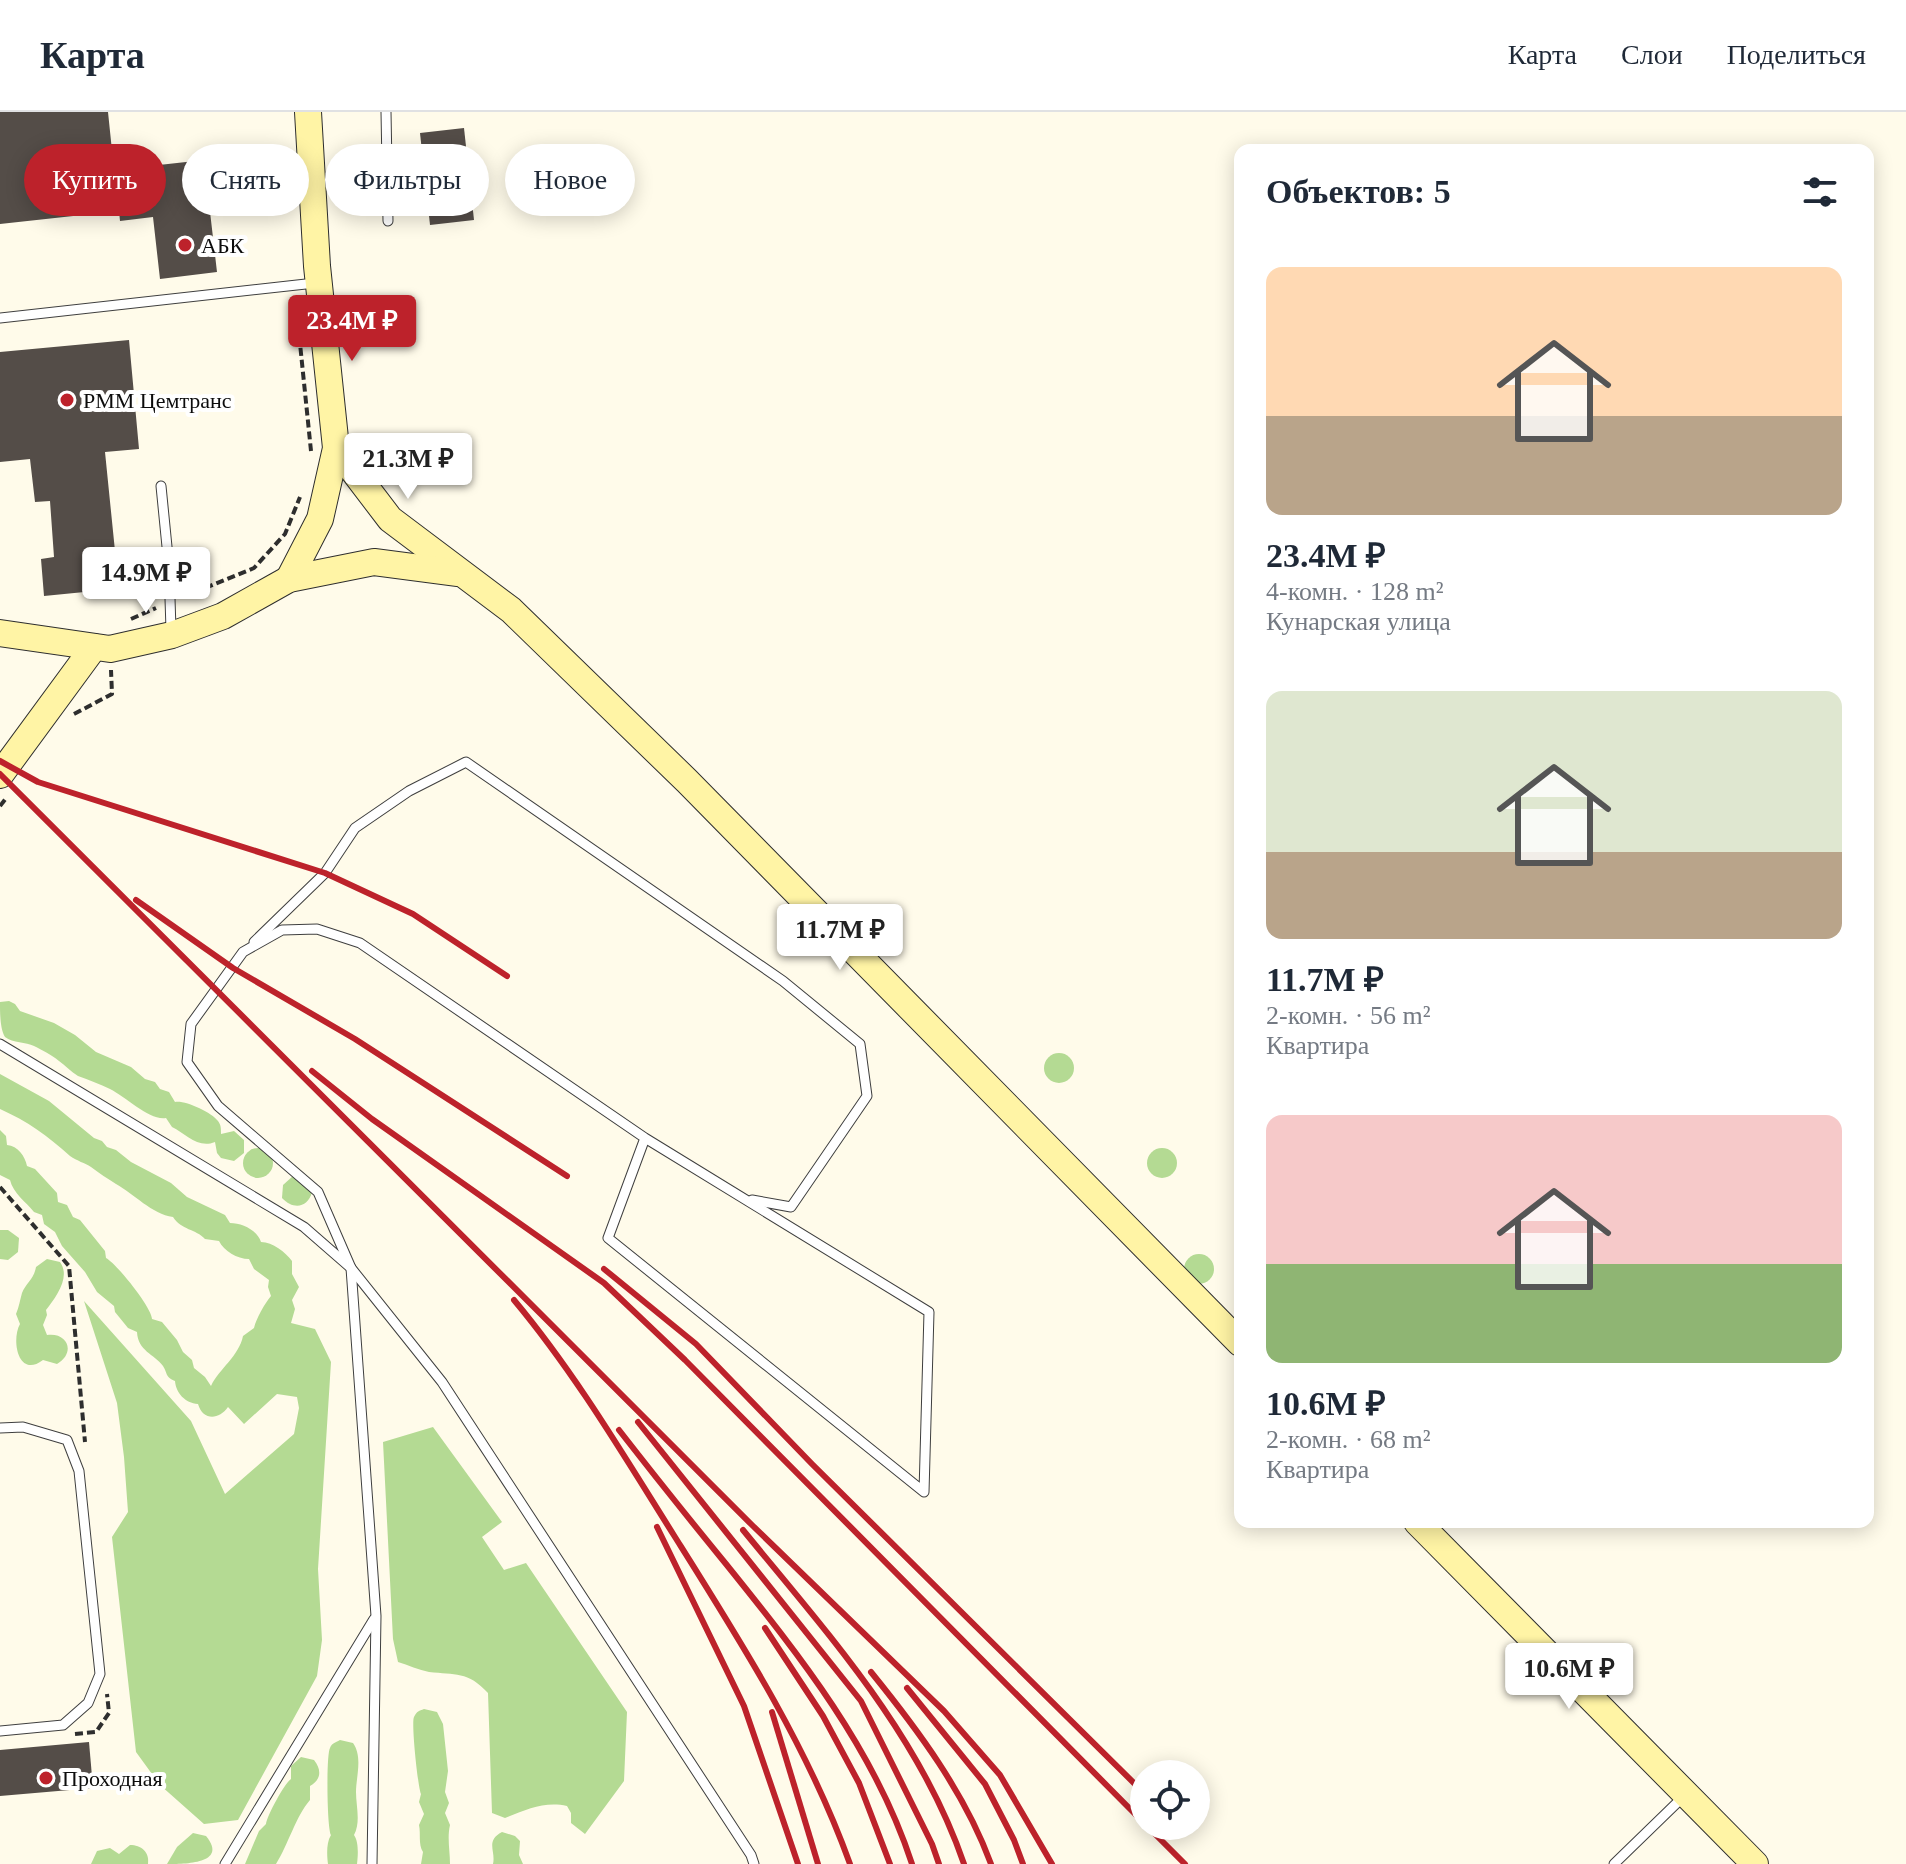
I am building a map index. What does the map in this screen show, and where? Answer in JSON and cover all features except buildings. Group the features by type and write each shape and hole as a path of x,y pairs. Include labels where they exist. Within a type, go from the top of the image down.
{"main road":[{"path":"289,579 320,519 323,450 318,283 308,112"},
{"path":"323,450 390,519 511,610 687,781 1234,1337"},
{"path":"0,633 102,648 172,635 223,616 289,579 374,562 462,574"},
{"path":"7,782 102,648"},
{"path":"1423,1528 1755,1864"}],"lane":[{"path":"386,112 388,221"},
{"path":"0,318 318,283"},
{"path":"161,486 172,635"},
{"path":"372,1864 376,1616 351,1268 318,1192 218,1106 187,1062 191,1024 243,952 325,873 355,828 409,791 466,762 783,981 860,1044 867,1096 791,1207 748,1200"},
{"path":"243,952 282,930 317,929 360,943 645,1138 929,1312 924,1492 608,1238 645,1138"},
{"path":"0,1044 304,1227 351,1268 442,1382 754,1864"},
{"path":"0,1428 23,1427 67,1440 79,1471 100,1674 88,1703 63,1725 0,1731"},
{"path":"225,1864 376,1616"},
{"path":"1614,1864 1686,1794"}],"path":[{"path":"298,321 323,450"},
{"path":"130,620 254,568 285,534 301,494"},
{"path":"72,715 112,694 102,648"},
{"path":"0,806 7,782"}],"green space":[{"path":"9,1001 20,1011 54,1023 96,1052 131,1067 145,1079 155,1082 160,1089 169,1092 175,1102 210,1114 219,1122 221,1134 234,1131 244,1140 244,1153 234,1161 221,1158 215,1142 203,1144 192,1140 172,1127 166,1118 153,1116 110,1089 78,1076 37,1048 5,1037 0,1002"},
{"path":"1059,1053 1070,1057 1074,1068 1070,1079 1059,1083 1048,1079 1044,1068 1048,1057"},
{"path":"0,1074 49,1101 107,1147 171,1183 187,1197 225,1215 230,1223 248,1228 261,1242 282,1251 292,1261 292,1274 299,1287 292,1300 295,1309 291,1323 315,1329 331,1362 318,1569 322,1640 317,1676 238,1820 204,1824 160,1785 136,1752 112,1537 128,1512 124,1457 117,1403 84,1301 191,1421 225,1494 294,1434 299,1408 297,1397 277,1394 244,1424 228,1407 216,1416 207,1416 198,1404 182,1397 175,1381 143,1348 137,1332 128,1328 114,1306 97,1292 55,1232 44,1224 42,1215 34,1212 10,1180 0,1175 0,1130 6,1136 7,1145 20,1152 27,1166 35,1169 57,1193 58,1202 67,1205 73,1217 80,1220 105,1251 106,1258 140,1296 152,1319 162,1322 192,1360 194,1368 211,1386 237,1350 243,1336 254,1328 271,1296 269,1280 254,1269 249,1259 236,1256 219,1241 205,1239 180,1225 173,1217 150,1208 70,1156 37,1130 0,1109"},
{"path":"258,1148 269,1152 273,1163 269,1174 258,1178 247,1174 243,1163 247,1152"},
{"path":"1162,1148 1173,1152 1177,1163 1173,1174 1162,1178 1151,1174 1147,1163 1151,1152"},
{"path":"293,1176 312,1192 300,1206 282,1198 283,1185"},
{"path":"0,1230 8,1230 19,1238 18,1252 8,1260 0,1259"},
{"path":"1199,1254 1205,1255 1213,1263 1213,1275 1205,1283 1199,1284 1193,1283 1185,1275 1184,1269 1185,1263 1193,1255"},
{"path":"47,1259 60,1262 64,1274 61,1287 46,1310 43,1325 47,1335 60,1337 68,1349 57,1364 43,1360 28,1365 22,1361 17,1347 20,1324 16,1314 22,1293 36,1267"},
{"path":"433,1427 502,1522 482,1537 504,1570 526,1563 627,1712 624,1781 585,1834 571,1823 567,1806 543,1805 505,1818 492,1813 488,1693 467,1677 429,1672 398,1662 393,1639 383,1442"},
{"path":"424,1709 437,1712 443,1724 448,1771 445,1792 449,1803 445,1813 450,1825 450,1864 421,1864 423,1852 419,1825 424,1814 419,1802 421,1794 413,1721 416,1714"},
{"path":"340,1740 353,1743 358,1754 358,1819 354,1835 357,1864 328,1864 331,1835 329,1753 332,1745"},
{"path":"301,1757 314,1760 319,1771 318,1778 310,1786 310,1800 276,1864 245,1864 259,1831 291,1779 291,1766"},
{"path":"502,1832 520,1841 519,1855 523,1864 493,1864 492,1843"},
{"path":"193,1833 206,1836 212,1845 208,1857 193,1863 167,1864 177,1847"},
{"path":"130,1845 144,1850 148,1864 91,1864 97,1851 110,1848 119,1854"}],"railway":[{"path":"0,761 38,782 325,873 413,914 507,976"},
{"path":"0,774 753,1526 944,1711 1000,1775 1052,1864"},
{"path":"136,900 233,968 355,1039 567,1176"},
{"path":"312,1071 372,1119 604,1283 685,1360 1130,1809"},
{"path":"604,1269 696,1344 812,1464 1130,1779"},
{"path":"514,1300 558,1356 598,1416 772,1696 814,1778 850,1864"},
{"path":"638,1422 861,1701 939,1864"},
{"path":"619,1430 781,1634 833,1706 878,1782 912,1864"},
{"path":"657,1527 744,1706 798,1864"},
{"path":"743,1530 839,1647 897,1729 923,1772 964,1864"},
{"path":"765,1628 823,1716 859,1783 890,1864"},
{"path":"871,1672 939,1763 968,1812 991,1864"},
{"path":"907,1688 985,1784 1023,1864"},
{"path":"772,1712 818,1864"},
{"path":"1161,1840 1185,1864"}],"place":[{"name":"АБК","path":"185,245"},
{"name":"РММ Цемтранс","path":"67,400"},
{"name":"Проходная","path":"46,1778"}]}
